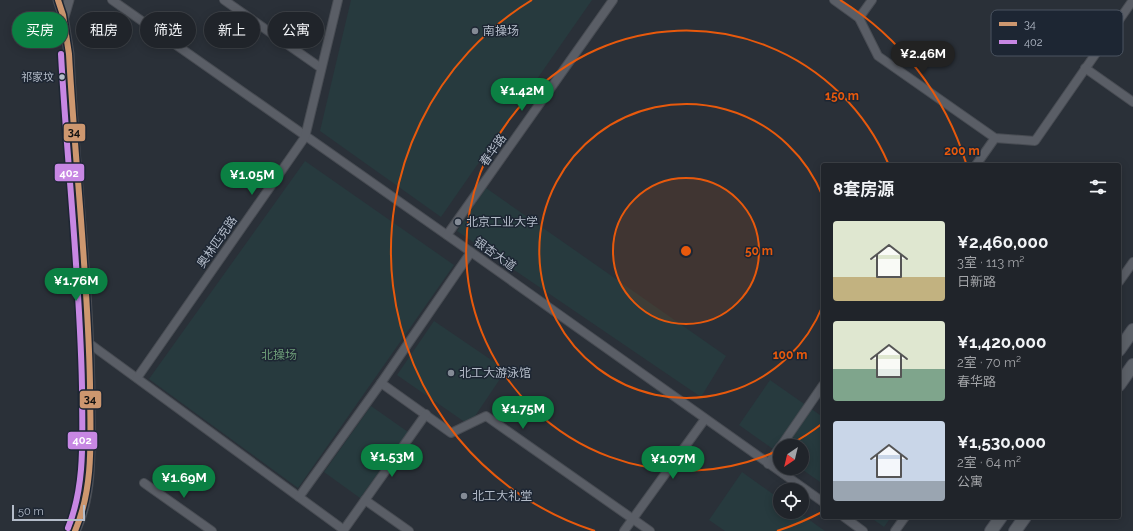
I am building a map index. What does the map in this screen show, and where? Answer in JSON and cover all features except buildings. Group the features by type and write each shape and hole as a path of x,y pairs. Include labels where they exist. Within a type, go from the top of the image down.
{"main road":[{"path":"1121,347 1133,330"},
{"path":"1121,382 1133,365"},
{"path":"992,531 1000,519"},
{"path":"1015,531 1024,519"}],"street":[{"path":"51,0 59,12"},
{"path":"58,0 62,12"},
{"path":"66,12 69,0"},
{"name":"银杏大道","path":"112,0 305,137 471,252 704,419 821,501"},
{"path":"224,0 321,68"},
{"name":"奥林匹克路","path":"137,378 305,137 338,0"},
{"name":"春华路","path":"447,236 613,0"},
{"path":"834,0 859,18 878,56 995,138 1035,141 1093,56"},
{"path":"859,18 872,0"},
{"path":"1123,14 1133,0"},
{"path":"68,47 90,344 90,457 83,516 75,531"},
{"path":"1085,68 1133,102"},
{"path":"977,163 995,138"},
{"path":"299,497 381,383 471,252"},
{"path":"1121,279 1133,262"},
{"path":"90,344 344,531 426,414"},
{"path":"381,383 451,433 486,416 650,531"},
{"path":"786,439 821,388"},
{"path":"624,531 704,419"},
{"path":"768,464 773,457"},
{"path":"144,483 212,531"},
{"path":"365,500 408,531"},
{"path":"847,519 864,531"},
{"path":"895,531 903,519"}],"green space":[{"path":"351,0 592,0 441,217 320,131"},
{"name":"北操场","path":"305,161 454,265 298,488 149,379"},
{"path":"486,188 726,356 701,397 457,231"},
{"name":"北工大游泳馆","path":"434,321 506,370 469,425 397,375"},
{"path":"770,380 820,415 821,414 821,483 809,474 809,439 773,439 773,449 739,425"},
{"path":"371,406 408,432 360,498 324,472"},
{"path":"742,472 773,494 773,519 808,519 825,531 725,531 709,520"},
{"path":"873,519 890,519 884,527"}],"transit line":[{"name":"34","path":"58,0 63,15 69,54 89,343 89,477 86,496 75,531"},
{"name":"402","path":"61,54 79,304 82,387 82,459 78,494 68,528"}],"place":[{"name":"南操场","path":"475,31"},
{"name":"祁家坟","path":"62,77"},
{"name":"北京工业大学","path":"458,222"},
{"name":"北工大游泳馆","path":"451,373"},
{"name":"北工大礼堂","path":"464,496"}]}
